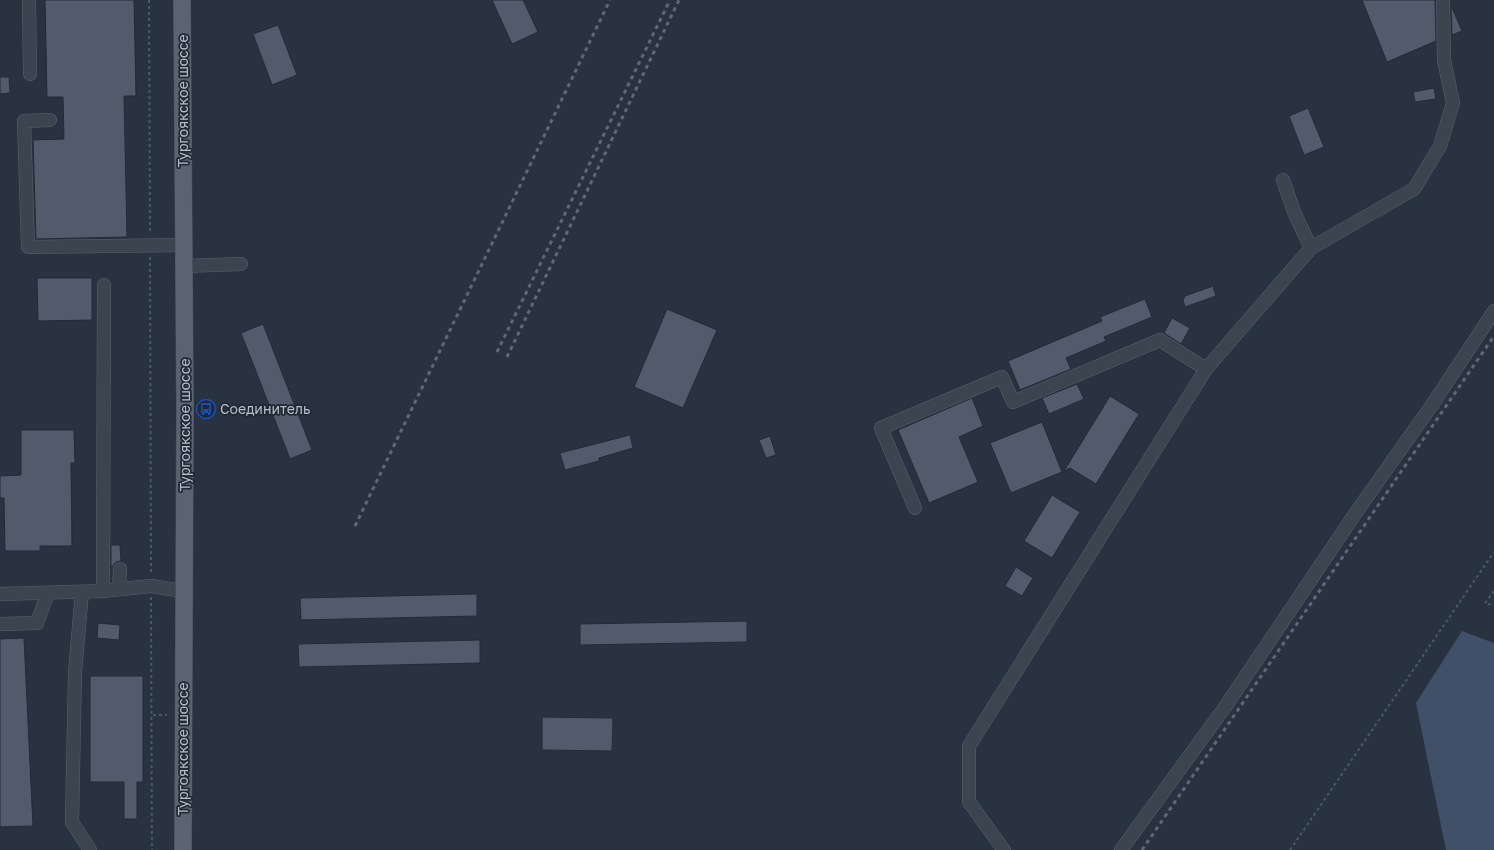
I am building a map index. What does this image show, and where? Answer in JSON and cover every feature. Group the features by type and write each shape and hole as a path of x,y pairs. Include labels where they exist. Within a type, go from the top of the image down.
{"main road":[{"name":"Тургоякское шоссе","path":"182,0 185,410 182,850"}],"lane":[{"path":"29,0 30,74"},
{"path":"1004,850 969,802 969,746 1206,369 1310,248 1414,189 1440,146 1453,103 1444,60 1444,0"},
{"path":"50,120 24,121 28,247 184,245"},
{"path":"1283,180 1294,212 1310,248"},
{"path":"184,266 241,264"},
{"path":"103,591 104,285"},
{"path":"1121,850 1225,707 1357,511 1432,405 1494,310"},
{"path":"915,508 881,428 1002,377 1013,402 1160,340 1206,369"},
{"path":"119,589 120,569"},
{"path":"0,594 103,591 151,586 183,591"},
{"path":"82,592 75,672 72,822 90,850"},
{"path":"0,624 37,623 48,593"}],"path":[{"path":"150,0 151,586 153,715 152,850"},
{"path":"1290,850 1494,552"},
{"path":"1494,591 1485,603 1494,606"},
{"path":"153,715 167,715"}],"water":[{"path":"1462,631 1494,643 1494,850 1446,850 1416,703"}],"building":[{"path":"45,0 134,0 136,96 124,96 127,237 36,239 33,140 64,139 63,97 47,97"},
{"path":"492,0 523,0 538,32 512,44"},
{"path":"1362,0 1435,0 1436,41 1387,62"},
{"path":"1451,5 1462,31 1452,35"},
{"path":"278,25 297,75 272,85 253,34"},
{"path":"0,77 9,77 10,93 0,94"},
{"path":"1434,88 1436,99 1415,102 1413,92"},
{"path":"1308,108 1324,147 1304,155 1289,116"},
{"path":"37,278 92,278 92,320 38,321"},
{"path":"1213,286 1216,296 1185,307 1183,300 1185,296"},
{"path":"1145,299 1152,317 1104,337 1106,341 1066,358 1071,369 1020,390 1008,361 1102,321 1100,317"},
{"path":"667,309 717,330 683,408 634,387"},
{"path":"1172,318 1190,328 1181,344 1164,333"},
{"path":"263,324 312,450 290,459 241,333"},
{"path":"1077,384 1084,399 1049,414 1042,398"},
{"path":"1110,396 1139,414 1096,484 1070,468 1064,471"},
{"path":"972,398 983,426 959,437 978,482 929,503 898,430"},
{"path":"1042,422 1062,472 1011,493 990,443"},
{"path":"21,430 74,430 75,463 71,463 72,546 40,546 40,551 5,551 4,498 0,498 0,476 21,475"},
{"path":"630,435 633,448 599,458 599,461 565,470 560,453"},
{"path":"770,436 776,455 766,458 759,440"},
{"path":"1052,495 1080,512 1052,558 1024,541"},
{"path":"111,545 120,545 121,561 116,562 111,568"},
{"path":"1016,567 1033,578 1022,596 1005,586"},
{"path":"477,594 477,616 301,620 300,598"},
{"path":"747,621 747,642 580,645 580,624"},
{"path":"98,623 120,625 119,640 97,638"},
{"path":"24,638 33,826 0,827 0,639"},
{"path":"480,640 480,663 299,667 298,644"},
{"path":"90,676 143,676 143,782 137,782 137,819 124,819 124,782 90,782"},
{"path":"542,717 613,718 612,751 542,750"}],"railway":[{"path":"355,526 610,0"},
{"path":"497,352 670,0"},
{"path":"507,357 679,0"},
{"path":"1142,850 1494,336"}],"place":[{"name":"Соединитель","path":"206,409"}]}
